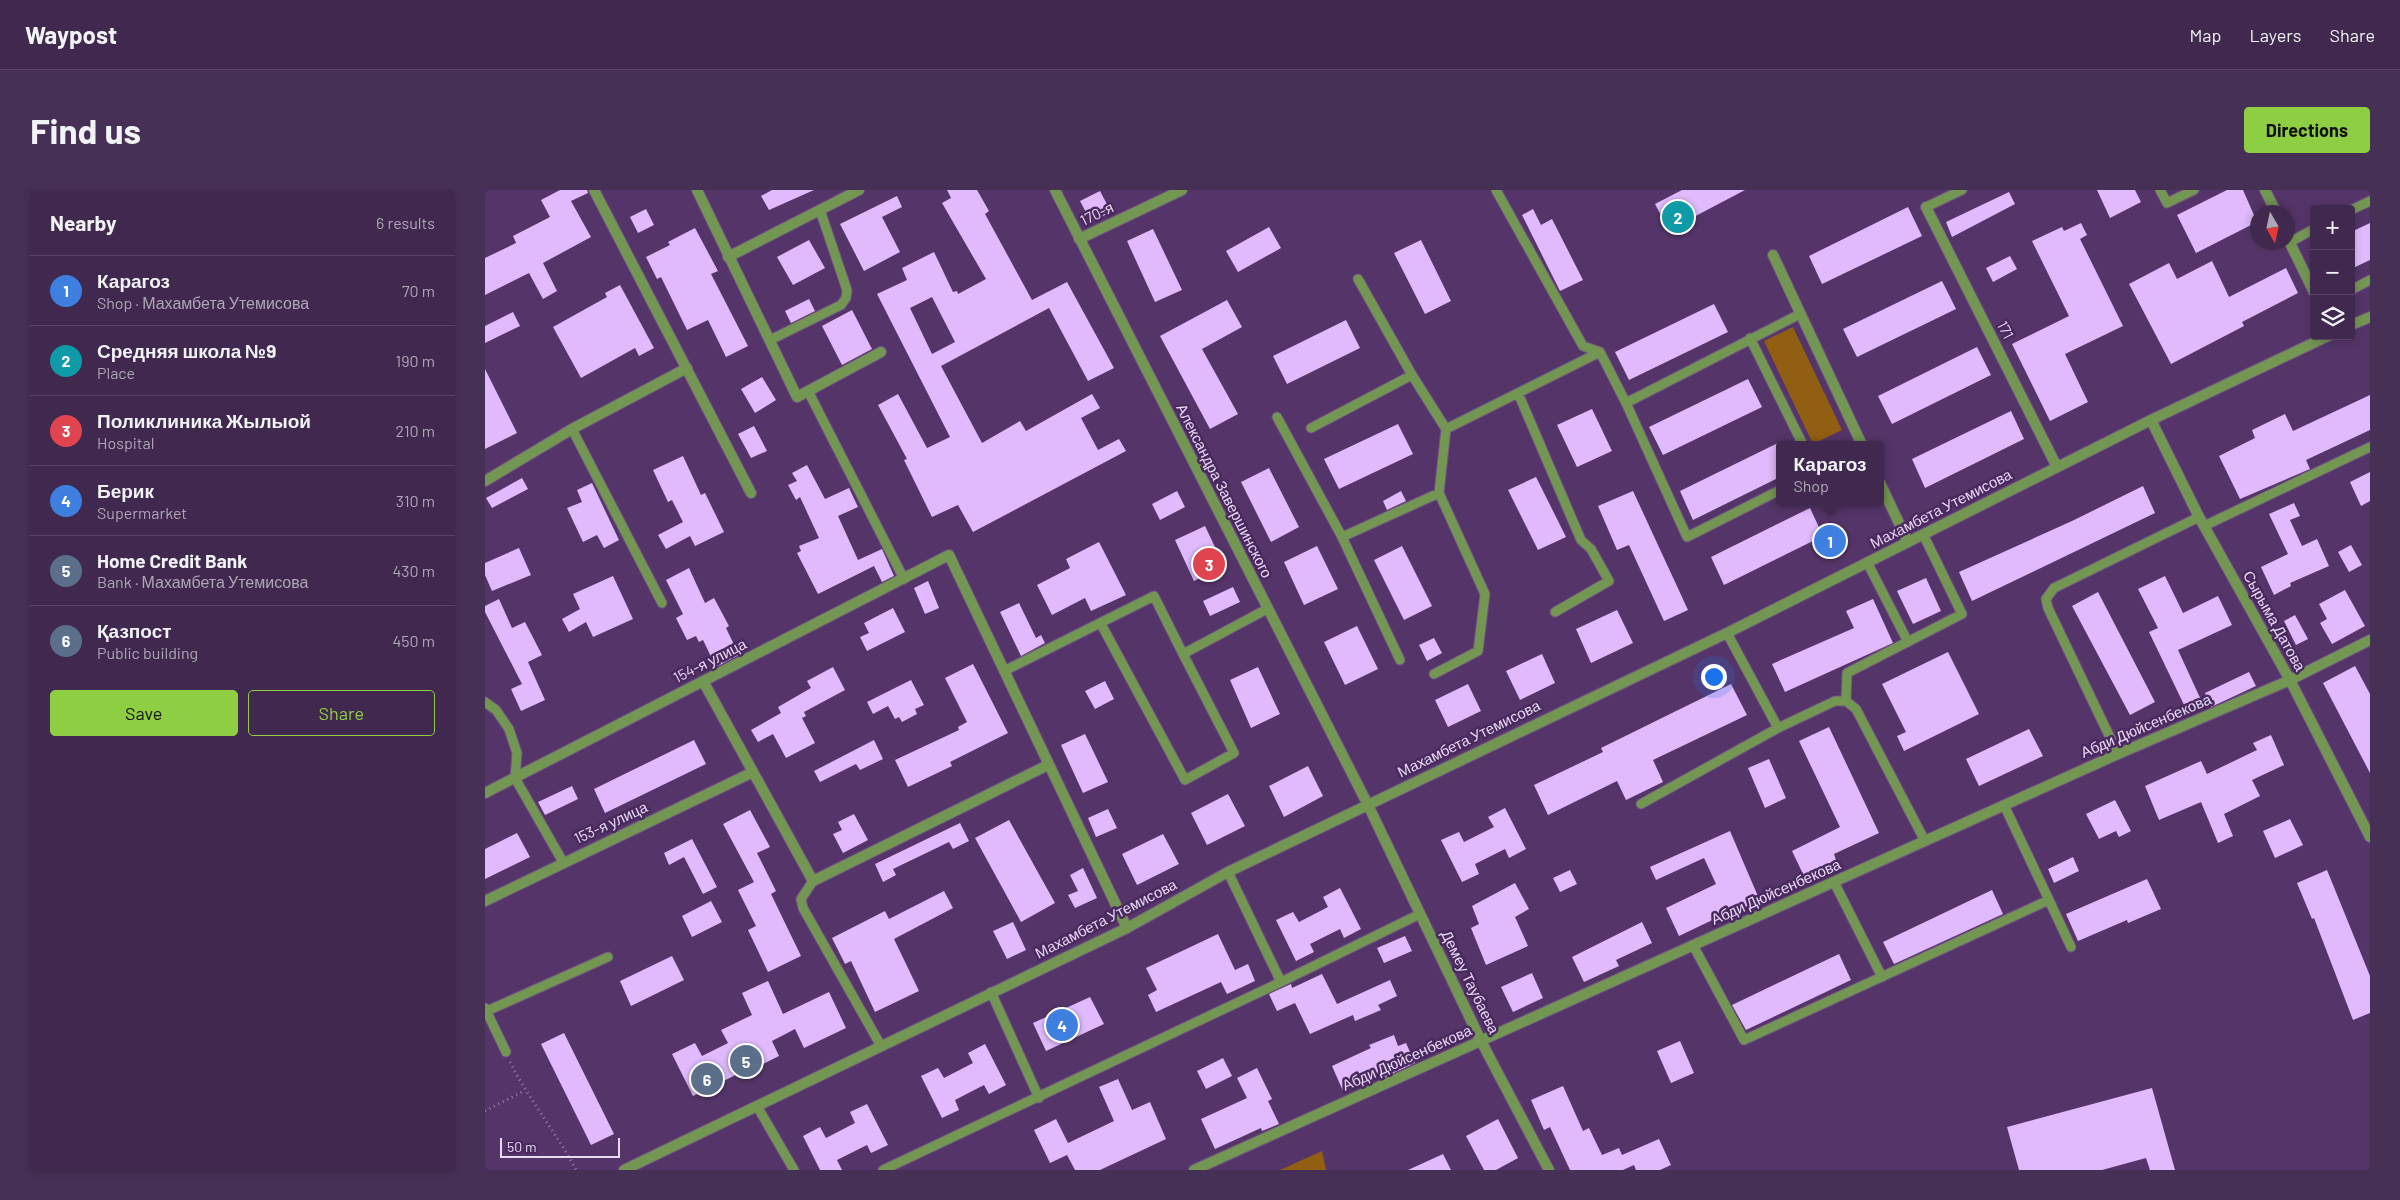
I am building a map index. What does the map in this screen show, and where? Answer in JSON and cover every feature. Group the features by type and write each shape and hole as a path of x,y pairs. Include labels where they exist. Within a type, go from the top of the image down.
{"street":[{"path":"594,190 751,494"},
{"path":"697,190 797,397 881,352"},
{"path":"728,257 859,190"},
{"name":"Александра Завершинского","path":"1055,190 1368,805"},
{"name":"170-я","path":"1079,239 1182,190"},
{"path":"2265,190 2272,205"},
{"name":"171","path":"1926,207 2057,467"},
{"path":"2294,250 2310,284"},
{"path":"1773,255 1860,441"},
{"path":"2355,323 2370,317"},
{"name":"Махамбета Утемисова","path":"624,1170 1127,928 1228,872 1727,633 2151,420 2320,340"},
{"path":"485,481 573,429 687,368"},
{"name":"Сырыма Датова","path":"2151,420 2202,521 2290,680 2370,837"},
{"path":"1884,491 1908,542"},
{"name":"154-я улица","path":"485,793 949,555 1004,671"},
{"name":"Абди Дюйсенбекова","path":"1194,1170 2118,754 2290,680 2370,640"},
{"path":"1004,671 1127,928"},
{"path":"703,681 751,773 813,881 1048,764"},
{"name":"153-я улица","path":"485,901 751,773"},
{"name":"Демеу Таубаева","path":"1368,805 1481,1041 1549,1170"}],"lane":[{"path":"1496,190 1583,346 1600,352 1627,402 1687,537 1776,492"},
{"path":"1926,207 1962,190"},
{"path":"2160,190 2167,203 2194,190"},
{"path":"2355,208 2370,200"},
{"path":"770,340 841,305 846,298 847,290 820,210"},
{"path":"2295,237 2310,231"},
{"path":"1358,280 1446,430 1439,493 1485,594 1479,651 1434,674"},
{"path":"2355,288 2370,280"},
{"path":"1627,402 1750,338 1801,314"},
{"path":"1750,338 1801,441"},
{"path":"1446,430 1600,352"},
{"path":"1311,428 1412,375"},
{"path":"808,391 904,579"},
{"path":"1519,393 1581,540 1591,548 1609,581 1555,612"},
{"path":"1277,418 1342,538 1400,660"},
{"path":"573,429 662,602"},
{"path":"2118,754 2048,608 2046,599 2054,588 2370,447"},
{"path":"1342,538 1439,493"},
{"path":"1846,701 1847,673 1962,614 1923,534"},
{"path":"1867,562 1908,642"},
{"path":"1004,671 1154,596 1234,753 1185,780 1101,624"},
{"path":"1183,654 1267,609"},
{"path":"1727,633 1778,728"},
{"path":"1641,804 1778,728 1835,701 1846,701 1856,709 1925,841"},
{"path":"485,702 496,710 509,728 517,753 515,778 563,862"},
{"path":"2004,806 2071,947"},
{"path":"1228,872 1281,982"},
{"path":"813,881 801,899 803,908 881,1046"},
{"path":"1834,882 1882,977"},
{"path":"1693,945 1744,1040 2049,900"},
{"path":"883,1170 1039,1098 1420,914"},
{"path":"506,1052 486,1009 608,957"},
{"path":"991,992 1039,1098"},
{"path":"757,1106 793,1170"}],"path":[{"path":"506,1052 524,1090 567,1152 576,1170"},
{"path":"485,1111 524,1090"}],"shaded area":[{"path":"1793,327 1842,430 1819,441 1812,441 1764,341"},
{"path":"1322,1151 1326,1170 1280,1170"}],"building":[{"path":"560,190 587,190 588,193 571,201 591,237 543,263 557,291 543,299 529,273 485,295 485,258 516,243 513,236 550,217 541,200"},
{"path":"772,190 814,190 769,210 761,196"},
{"path":"947,190 977,190 989,211 985,214 1032,300 1067,282 1114,368 1088,381 1049,308 941,366 982,443 1020,421 1026,431 1092,394 1100,408 1081,418 1098,450 1119,439 1126,451 973,532 958,505 932,517 904,460 907,459 878,405 898,394 927,448 950,437 877,294 907,280 902,268 934,252 953,292 957,291 958,294 986,279 942,203 951,198","holes":["932,297 955,342 932,354 910,308"]},
{"path":"1682,190 1745,190 1669,230 1655,204"},
{"path":"2097,190 2135,190 2141,202 2110,218"},
{"path":"2227,190 2243,190 2250,206 2250,226 2196,253 2177,215"},
{"path":"1100,191 1111,212 1091,222 1080,201"},
{"path":"2009,192 2015,204 1952,237 1946,222"},
{"path":"897,196 902,207 882,217 900,252 864,271 840,224"},
{"path":"1908,207 1922,236 1822,284 1809,256"},
{"path":"646,209 654,225 638,233 630,217"},
{"path":"1533,209 1541,225 1552,219 1583,280 1560,291 1522,215"},
{"path":"2081,223 2087,235 2080,239 2123,326 2065,354 2088,402 2050,421 2012,344 2069,316 2032,241 2062,227 2064,231"},
{"path":"2370,223 2370,260 2355,267 2355,250 2355,230"},
{"path":"1269,227 1281,248 1238,272 1226,251"},
{"path":"695,228 718,271 711,274 748,346 726,357 708,320 687,330 661,277 657,279 646,257 670,245 668,242"},
{"path":"1153,229 1182,290 1155,302 1127,241"},
{"path":"809,240 825,268 793,285 777,257"},
{"path":"1421,240 1451,301 1425,314 1394,253"},
{"path":"2010,256 2017,269 1993,282 1986,268"},
{"path":"2212,261 2229,297 2286,268 2298,293 2242,322 2244,326 2171,364 2129,284 2169,263 2177,279"},
{"path":"1942,281 1956,309 1857,357 1843,329"},
{"path":"620,285 654,348 639,356 635,348 581,378 553,327 607,297 605,293"},
{"path":"809,299 815,311 791,323 785,311"},
{"path":"1227,300 1242,327 1202,349 1238,414 1210,429 1160,336"},
{"path":"1714,304 1728,332 1629,380 1615,352"},
{"path":"852,310 872,349 842,365 822,326"},
{"path":"513,312 520,326 485,343 485,326"},
{"path":"1346,320 1360,348 1287,384 1273,356"},
{"path":"1977,347 1991,375 1892,424 1878,396"},
{"path":"485,369 517,433 485,449"},
{"path":"762,377 776,400 755,413 741,389"},
{"path":"1748,379 1762,407 1663,455 1649,427"},
{"path":"2370,395 2370,430 2306,460 2310,469 2240,499 2219,456 2255,438 2252,430 2285,414 2293,431"},
{"path":"1592,409 1612,451 1577,467 1557,425"},
{"path":"2011,411 2024,439 1925,488 1912,459"},
{"path":"1398,424 1413,454 1339,489 1324,459"},
{"path":"754,426 767,451 751,458 738,434"},
{"path":"1776,444 1776,479 1693,520 1680,491"},
{"path":"683,456 701,495 705,493 724,532 695,546 690,536 666,549 658,535 683,522 672,500 668,502 653,470"},
{"path":"807,465 825,499 849,488 858,507 838,516 858,560 882,549 894,576 882,582 874,566 818,594 797,553 801,551 799,546 819,538 800,497 796,500 788,485 797,481 792,473"},
{"path":"1269,468 1299,527 1271,542 1241,482"},
{"path":"2370,472 2370,501 2361,506 2350,482"},
{"path":"1536,477 1566,537 1538,550 1508,490"},
{"path":"522,478 528,489 492,508 486,498"},
{"path":"592,483 619,540 604,548 597,535 583,542 567,508 582,502 577,490"},
{"path":"2143,486 2155,513 1972,601 1959,572 2072,521"},
{"path":"1177,491 1185,507 1160,520 1152,504"},
{"path":"1401,491 1406,501 1387,510 1383,501"},
{"path":"1633,491 1688,610 1664,621 1629,545 1617,550 1598,506"},
{"path":"2294,503 2300,516 2290,520 2302,546 2317,539 2329,566 2290,583 2291,586 2274,595 2261,567 2288,554 2269,514"},
{"path":"1810,508 1823,536 1724,585 1711,557"},
{"path":"1205,526 1224,566 1194,581 1175,540"},
{"path":"1099,542 1126,595 1091,611 1085,598 1052,615 1037,585 1070,568 1066,559"},
{"path":"2351,545 2362,565 2349,572 2338,552"},
{"path":"1317,546 1338,589 1304,605 1284,562"},
{"path":"1402,546 1432,606 1404,620 1374,560"},
{"path":"519,548 531,575 492,591 485,575 485,563"},
{"path":"689,568 705,603 714,598 729,626 726,628 739,655 716,667 703,640 699,642 696,636 687,640 676,618 683,614 666,580"},
{"path":"613,576 633,619 593,637 586,622 569,632 562,619 580,609 573,594"},
{"path":"2165,576 2183,613 2218,596 2232,625 2178,650 2202,702 2186,709 2149,632 2158,628 2138,589"},
{"path":"1926,578 1941,611 1913,624 1897,591"},
{"path":"928,581 939,608 925,614 914,588"},
{"path":"1233,587 1240,602 1210,616 1203,601"},
{"path":"2345,590 2365,626 2332,644 2320,623 2327,619 2319,604"},
{"path":"2098,592 2155,702 2130,715 2072,606"},
{"path":"499,599 512,628 525,622 542,655 528,662 545,700 521,711 511,689 522,684 485,612 485,606"},
{"path":"1873,599 1893,643 1785,692 1772,664 1854,628 1846,611"},
{"path":"1019,603 1036,638 1041,635 1045,643 1021,656 1000,612"},
{"path":"893,608 905,632 867,651 860,637 869,633 864,623"},
{"path":"1617,610 1633,643 1591,663 1576,629"},
{"path":"2295,615 2308,639 2296,645 2284,621"},
{"path":"1357,626 1378,669 1345,685 1324,642"},
{"path":"1434,638 1442,653 1427,661 1419,645"},
{"path":"1948,652 1979,714 1904,751 1897,736 1906,732 1882,684"},
{"path":"1542,654 1555,683 1520,700 1506,671"},
{"path":"973,664 1008,733 950,762 952,766 908,787 895,760 959,730 958,727 967,722 945,678"},
{"path":"2355,666 2370,694 2370,773 2323,683"},
{"path":"833,667 845,690 804,712 806,716 802,718 815,743 786,758 773,734 758,742 751,730 781,713 778,707 811,688 807,681"},
{"path":"1258,667 1280,714 1251,728 1230,680"},
{"path":"2249,672 2256,686 2211,707 2205,693"},
{"path":"911,680 924,705 915,709 917,714 902,722 899,717 895,719 888,706 873,714 867,702"},
{"path":"1105,681 1114,699 1095,709 1085,691"},
{"path":"1468,684 1481,711 1448,727 1435,700"},
{"path":"1731,684 1747,715 1653,760 1663,782 1626,800 1617,781 1548,815 1534,785 1603,752 1601,748"},
{"path":"1829,727 1879,833 1834,854 1836,860 1804,876 1792,851 1840,827 1799,741"},
{"path":"2029,729 2043,756 1979,786 1966,759"},
{"path":"1085,734 1108,782 1083,793 1061,745"},
{"path":"2271,735 2284,765 2252,780 2260,796 2224,814 2233,836 2218,843 2201,802 2159,820 2145,786 2201,761 2207,774 2257,750 2253,743"},
{"path":"694,740 706,764 605,813 594,789"},
{"path":"874,740 883,759 860,770 856,764 820,782 814,771"},
{"path":"1769,759 1786,798 1765,808 1748,768"},
{"path":"1308,766 1323,796 1284,817 1269,786"},
{"path":"572,786 578,799 545,815 538,802"},
{"path":"1228,794 1245,826 1207,845 1191,813"},
{"path":"2115,800 2131,831 2119,837 2116,831 2099,839 2086,814"},
{"path":"1505,808 1526,849 1509,858 1505,849 1475,864 1479,874 1462,882 1441,840 1459,832 1464,842 1494,827 1488,817"},
{"path":"1108,809 1117,828 1096,837 1088,818"},
{"path":"750,810 770,847 757,853 776,891 771,894 801,956 768,972 748,930 756,926 738,890 754,882 723,824"},
{"path":"854,814 868,840 843,853 833,834 842,830 838,822"},
{"path":"2290,819 2303,845 2275,858 2263,831"},
{"path":"1009,820 1055,903 1021,922 975,838"},
{"path":"960,823 969,841 953,849 949,842 893,869 896,875 883,882 875,864"},
{"path":"1730,831 1760,901 1728,915 1727,913 1679,936 1666,908 1716,884 1704,858 1656,880 1650,867"},
{"path":"517,833 530,857 485,879 485,849"},
{"path":"1163,834 1179,864 1137,885 1122,854"},
{"path":"692,839 717,887 703,894 684,857 669,865 664,853"},
{"path":"2073,857 2079,871 2054,883 2048,869"},
{"path":"1083,868 1097,898 1075,908 1068,895 1078,891 1070,875"},
{"path":"1570,870 1577,884 1560,892 1553,878"},
{"path":"2327,870 2370,976 2370,1013 2353,1020 2314,918 2312,919 2297,883"},
{"path":"2147,879 2161,909 2128,923 2127,920 2078,941 2066,914"},
{"path":"1515,883 1529,909 1515,917 1528,946 1486,965 1471,928 1479,924 1472,906"},
{"path":"1340,888 1361,929 1344,938 1340,929 1310,944 1314,952 1296,961 1276,920 1293,912 1299,922 1328,907 1323,897"},
{"path":"1992,890 2003,914 1894,964 1883,942"},
{"path":"944,891 953,908 894,939 919,991 875,1012 851,961 845,964 832,938 885,911 889,919"},
{"path":"711,901 722,922 692,937 682,916"},
{"path":"1013,922 1026,950 1007,959 993,931"},
{"path":"1642,922 1652,943 1616,960 1619,966 1584,982 1572,957"},
{"path":"1218,934 1235,970 1248,964 1255,981 1227,994 1221,982 1156,1012 1148,995 1157,990 1146,968"},
{"path":"1405,936 1412,951 1384,963 1377,948"},
{"path":"1839,954 1851,980 1746,1030 1732,1005"},
{"path":"672,956 684,980 631,1006 620,981"},
{"path":"1532,973 1543,998 1513,1012 1501,987"},
{"path":"1322,974 1337,1004 1390,980 1397,996 1378,1005 1381,1010 1355,1021 1353,1015 1310,1034 1295,1003 1277,1011 1269,994 1291,984 1292,988"},
{"path":"768,981 783,1014 829,992 846,1028 804,1048 795,1029 772,1041 779,1056 763,1064 762,1062 693,1096 672,1054 695,1043 702,1056 728,1043 721,1030 752,1015 742,993"},
{"path":"1090,997 1104,1024 1046,1051 1033,1023"},
{"path":"564,1033 614,1134 591,1145 541,1044"},
{"path":"1394,1035 1398,1046 1406,1043 1415,1063 1383,1078 1381,1074 1343,1091 1332,1066 1371,1048 1369,1045"},
{"path":"1680,1041 1694,1073 1671,1083 1657,1051"},
{"path":"985,1044 1006,1085 989,1094 984,1085 955,1100 959,1110 942,1118 921,1076 938,1068 944,1078 973,1063 968,1053"},
{"path":"1223,1058 1232,1076 1206,1089 1197,1071"},
{"path":"1257,1068 1272,1099 1268,1101 1279,1124 1262,1131 1261,1128 1215,1149 1201,1119 1247,1098 1237,1078"},
{"path":"1118,1079 1132,1110 1150,1102 1166,1139 1100,1170 1075,1170 1067,1155 1050,1163 1034,1130 1056,1119 1068,1143 1114,1121 1099,1087"},
{"path":"1563,1086 1583,1131 1589,1128 1602,1155 1619,1148 1622,1155 1659,1139 1671,1165 1660,1170 1636,1170 1634,1165 1623,1170 1570,1170 1550,1127 1544,1130 1531,1100"},
{"path":"2152,1088 2175,1170 2150,1170 2146,1158 2102,1170 2019,1170 2007,1127"},
{"path":"867,1104 888,1145 871,1153 867,1145 837,1160 842,1170 820,1170 803,1136 820,1127 826,1138 855,1123 850,1112"},
{"path":"1498,1119 1518,1158 1496,1170 1484,1170 1466,1136"},
{"path":"1443,1154 1451,1170 1408,1170"}],"place":[{"name":"Средняя школа №9","path":"1678,217"},
{"name":"Карагоз","path":"1830,541"},
{"name":"Поликлиника Жылыой","path":"1209,564"},
{"name":"Берик","path":"1062,1025"},
{"name":"Home Credit Bank","path":"746,1061"},
{"name":"Қазпост","path":"707,1079"}]}
